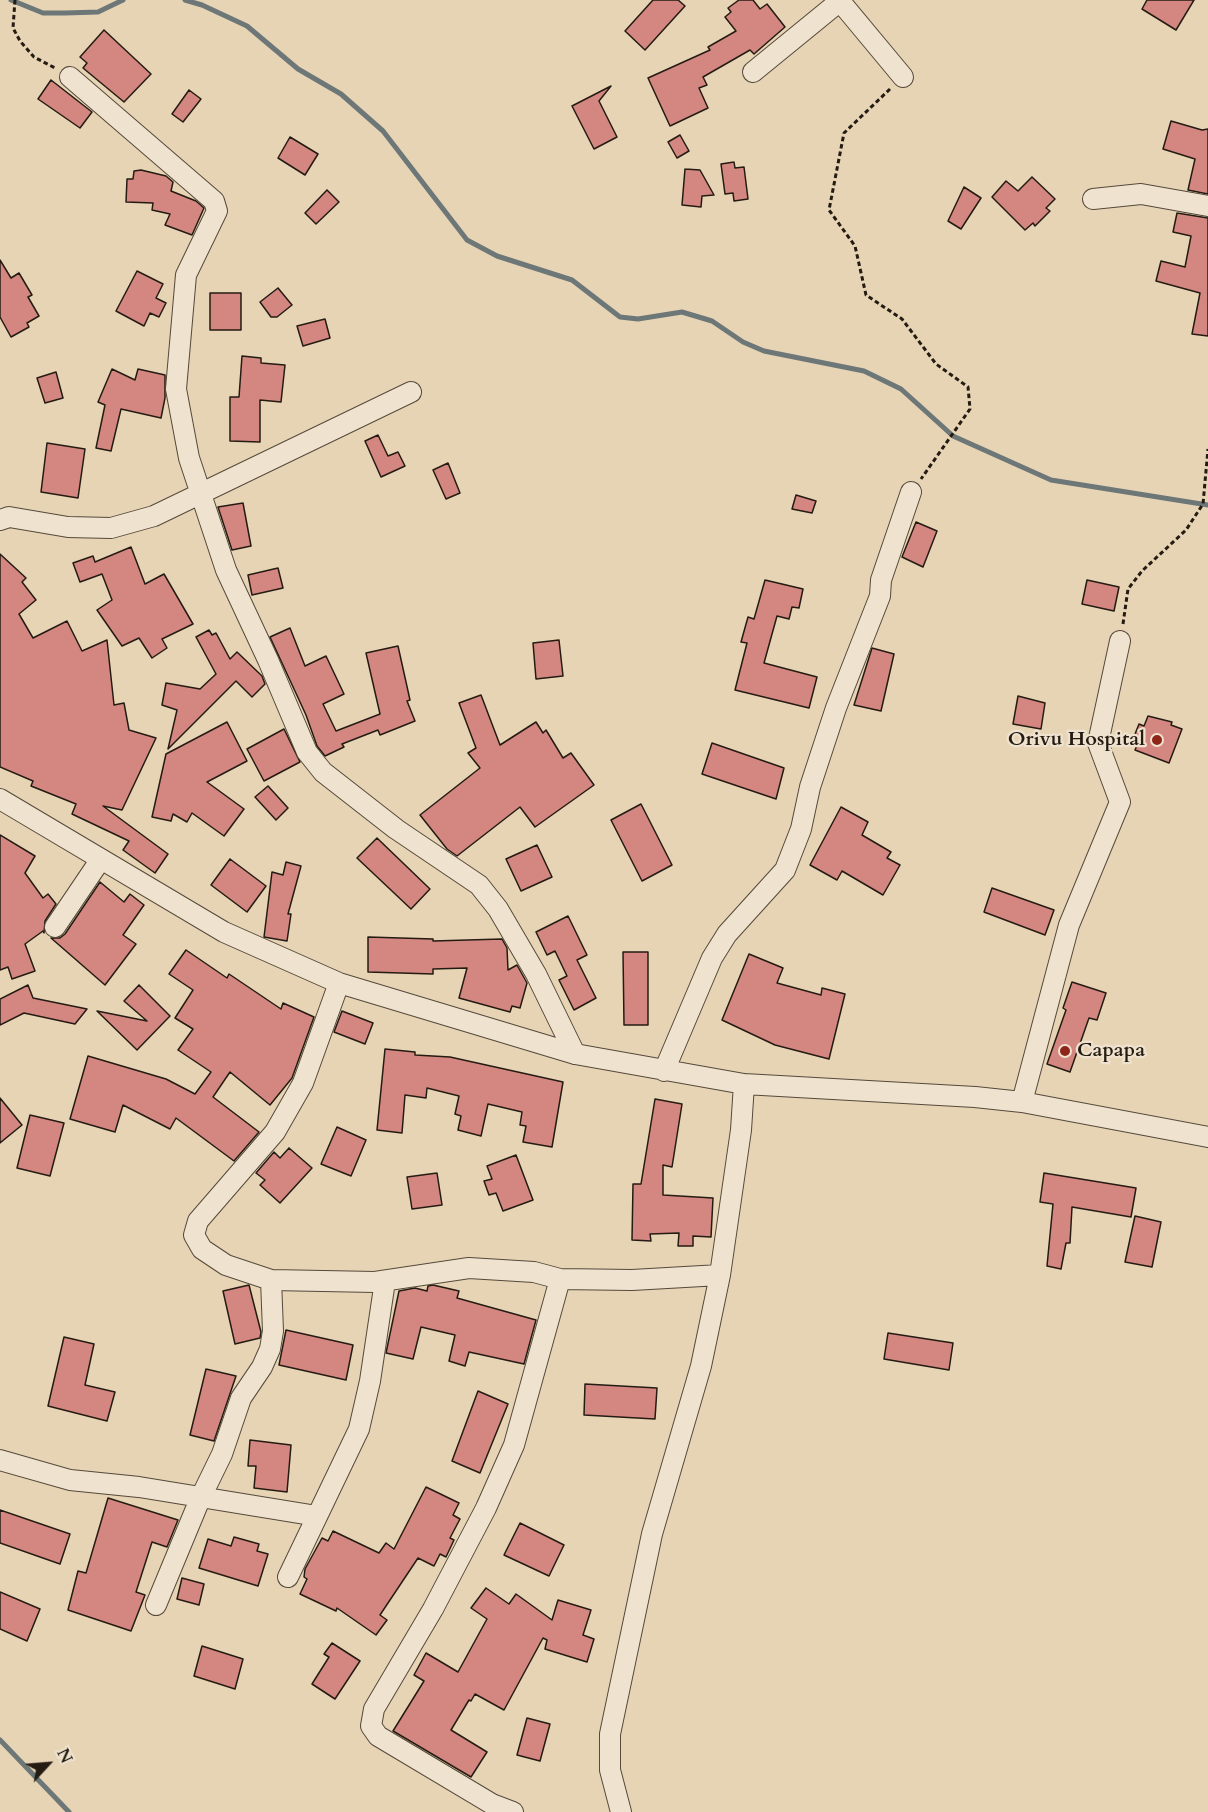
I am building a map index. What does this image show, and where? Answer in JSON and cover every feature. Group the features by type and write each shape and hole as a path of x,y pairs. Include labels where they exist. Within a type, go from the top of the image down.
{"street":[{"path":"753,72 839,0 903,77"},
{"path":"70,76 214,201 217,211 186,275 176,389 189,458 226,570 268,660 306,753 323,772 396,829 479,885 498,909 536,974 575,1054"},
{"path":"1094,199 1141,194 1208,206"},
{"path":"0,520 9,518 68,527 111,528 154,516 411,392"},
{"path":"664,1071 712,958 727,934 785,870 801,829 810,787 836,708 880,596 881,580 911,492"},
{"path":"1022,1102 1070,925 1120,802 1098,743 1120,641"},
{"path":"0,799 224,932 339,983 575,1054 744,1084 975,1097 1022,1102 1208,1137"},
{"path":"55,927 101,860"},
{"path":"339,983 306,1075 275,1132 198,1221 194,1235 202,1249 226,1265 271,1280 385,1281 470,1268 534,1272 560,1279 632,1280 720,1275"},
{"path":"621,1812 610,1770 610,1734 651,1534 700,1366 720,1275 741,1130 744,1084"},
{"path":"513,1812 492,1804 378,1736 371,1726 374,1710 433,1609 486,1508 514,1445 560,1279"},
{"path":"156,1605 200,1499 222,1454 242,1398 262,1367 270,1348 273,1331 271,1280"},
{"path":"288,1577 359,1429 370,1381 385,1281"},
{"path":"0,1460 70,1480 139,1487 200,1499 317,1516"}],"path":[{"path":"15,0 13,28 20,41 34,57 70,76"},
{"path":"903,77 844,133 829,210 855,246 866,296 902,320 936,364 968,387 970,409 946,446 911,492"},
{"path":"1120,641 1128,589 1142,571 1186,530 1203,504 1208,449"}],"building":[{"path":"653,0 678,0 685,6 645,50 625,31"},
{"path":"739,0 753,0 760,9 767,4 785,27 754,54 750,50 703,77 707,85 699,88 708,108 670,126 648,78 710,50 708,47 736,31 725,17 731,12 728,8"},
{"path":"1147,0 1194,0 1176,30 1142,9"},
{"path":"104,30 151,74 124,102 83,68 87,63 80,57"},
{"path":"51,80 92,112 80,128 38,99"},
{"path":"611,86 599,101 617,137 594,149 572,106"},
{"path":"189,90 201,99 183,122 172,114"},
{"path":"1171,121 1202,130 1208,129 1208,194 1188,190 1195,159 1163,149"},
{"path":"680,135 689,151 677,158 668,142"},
{"path":"290,137 318,154 305,175 278,158"},
{"path":"734,162 735,168 744,167 748,199 734,201 733,193 725,194 721,164"},
{"path":"685,169 700,170 714,195 702,196 701,207 682,205"},
{"path":"141,170 166,176 173,182 171,191 196,201 204,208 192,235 165,225 170,214 152,210 153,203 126,202 127,179 133,179 134,171"},
{"path":"1032,177 1055,199 1046,208 1050,211 1035,226 1033,223 1025,230 992,197 1006,181 1018,191"},
{"path":"964,187 981,198 961,229 948,221"},
{"path":"327,190 339,202 316,224 305,213"},
{"path":"1177,213 1208,218 1208,336 1192,334 1200,293 1156,281 1161,261 1185,267 1191,236 1173,232"},
{"path":"0,260 11,278 19,273 32,295 28,297 39,316 27,323 29,327 11,337 0,317"},
{"path":"137,271 163,284 156,298 166,303 159,317 150,313 144,326 116,311"},
{"path":"278,288 292,305 277,317 271,317 260,302"},
{"path":"210,293 241,293 241,330 210,330"},
{"path":"325,319 330,338 303,346 297,326"},
{"path":"242,356 261,358 261,363 285,365 281,402 260,400 260,442 230,441 230,397 239,397"},
{"path":"112,369 135,380 138,369 165,375 165,398 161,418 121,409 111,451 96,448 105,405 98,402"},
{"path":"56,372 63,398 45,403 37,378"},
{"path":"378,435 388,456 398,452 405,466 381,477 365,441"},
{"path":"47,443 85,449 78,498 41,492"},
{"path":"448,463 460,493 446,499 433,470"},
{"path":"796,495 816,501 812,513 792,509"},
{"path":"243,503 251,546 232,550 218,507"},
{"path":"916,522 937,531 923,567 902,557"},
{"path":"131,547 145,584 164,574 193,624 162,639 167,648 152,658 139,638 122,646 97,610 112,600 102,574 80,582 73,563 93,556 95,562"},
{"path":"0,554 26,578 22,582 36,600 19,614 33,638 67,621 82,651 107,640 114,705 124,703 129,730 156,738 122,810 103,806 168,854 155,873 123,850 129,841 72,814 76,804 31,786 33,781 0,767"},
{"path":"278,568 283,588 252,595 248,575"},
{"path":"765,580 803,589 799,608 792,607 789,619 777,616 764,663 817,677 809,708 735,690 747,643 741,642 748,617 754,619"},
{"path":"1087,580 1119,587 1114,611 1082,604"},
{"path":"290,628 305,666 326,656 344,694 323,704 336,731 380,714 366,653 398,646 410,700 407,701 415,721 380,735 378,730 342,744 344,747 325,756 317,746 306,715 270,637"},
{"path":"209,630 212,635 216,633 230,659 237,652 262,676 265,684 252,697 236,681 168,749 177,710 162,705 166,683 200,689 216,674 196,637"},
{"path":"559,640 563,676 536,679 533,643"},
{"path":"872,648 894,654 881,711 854,705"},
{"path":"481,695 500,745 536,722 543,733 546,730 563,758 571,753 594,785 535,827 520,807 457,856 447,849 420,815 480,768 468,753 476,748 459,703"},
{"path":"1018,696 1045,703 1041,729 1013,724"},
{"name":"Orivu Hospital","path":"1148,716 1172,722 1171,725 1182,729 1169,763 1135,750 1139,741 1133,739 1139,724 1144,726"},
{"path":"227,722 247,761 207,782 244,809 224,836 192,813 187,822 173,814 171,821 152,817 166,754"},
{"path":"284,729 300,762 264,781 247,749"},
{"path":"712,743 784,768 776,799 702,774"},
{"path":"268,786 288,808 276,820 255,797"},
{"path":"641,804 672,865 642,881 611,820"},
{"path":"841,807 868,822 862,835 891,852 887,858 900,865 883,895 842,871 837,880 810,865"},
{"path":"0,835 35,856 25,873 43,898 48,894 56,904 45,921 44,933 43,931 25,944 35,971 12,979 8,967 0,970"},
{"path":"377,838 430,889 411,909 357,858"},
{"path":"537,845 552,877 521,891 506,859"},
{"path":"230,859 266,886 247,912 211,885"},
{"path":"286,862 301,866 288,914 291,914 287,941 264,937 272,872 283,875"},
{"path":"100,882 124,902 130,894 144,905 123,935 136,944 105,985 51,938 60,938 65,934"},
{"path":"992,888 1054,910 1045,935 984,912"},
{"path":"568,916 587,955 577,960 596,998 574,1010 559,980 567,976 555,951 547,955 536,932"},
{"path":"368,937 433,939 433,941 502,939 507,948 508,970 517,965 527,983 520,1008 512,1006 510,1012 459,998 467,968 433,969 433,974 368,972"},
{"path":"186,950 227,978 229,974 281,1009 283,1003 314,1017 292,1078 270,1105 230,1072 213,1097 259,1132 234,1161 176,1118 170,1129 123,1105 115,1132 70,1119 88,1056 166,1079 195,1094 211,1072 178,1050 193,1029 175,1018 193,990 169,974"},
{"path":"623,952 648,952 648,1025 624,1025"},
{"path":"749,954 783,968 777,983 821,995 822,988 845,994 829,1059 775,1045 722,1020"},
{"path":"1072,982 1106,993 1097,1020 1089,1018 1070,1072 1047,1064 1066,1010 1063,1008"},
{"path":"28,985 33,998 87,1009 75,1024 24,1013 0,1025 0,999"},
{"path":"139,985 170,1016 137,1050 97,1011 147,1021 124,1001"},
{"path":"342,1011 373,1023 365,1044 334,1032"},
{"path":"385,1049 415,1052 415,1055 450,1057 563,1082 552,1147 523,1142 526,1126 520,1125 522,1112 488,1104 481,1136 458,1130 461,1116 455,1114 459,1096 427,1088 426,1098 405,1095 402,1133 377,1130"},
{"path":"0,1098 22,1125 0,1143"},
{"path":"655,1099 682,1104 672,1167 663,1165 663,1195 713,1198 711,1237 693,1236 693,1246 678,1246 679,1233 650,1234 651,1241 632,1240 633,1184 641,1184"},
{"path":"30,1115 64,1123 50,1176 17,1168"},
{"path":"337,1127 366,1140 351,1176 321,1164"},
{"path":"289,1148 312,1168 280,1203 260,1185 265,1180 256,1173 274,1152 280,1158"},
{"path":"516,1155 533,1200 503,1211 496,1193 489,1195 484,1181 492,1179 487,1166"},
{"path":"437,1173 442,1205 412,1209 407,1177"},
{"path":"1044,1173 1136,1188 1131,1217 1072,1207 1070,1243 1066,1243 1061,1269 1047,1266 1053,1204 1040,1202"},
{"path":"1135,1216 1161,1222 1152,1267 1125,1262"},
{"path":"249,1285 261,1332 260,1338 235,1344 223,1291"},
{"path":"428,1286 459,1291 457,1298 536,1320 524,1364 469,1352 465,1366 449,1361 455,1335 421,1327 413,1359 386,1353 399,1291 415,1288 427,1291"},
{"path":"286,1330 353,1345 346,1380 279,1365"},
{"path":"888,1333 953,1343 949,1370 884,1359"},
{"path":"64,1337 94,1344 85,1385 115,1392 107,1421 48,1406"},
{"path":"206,1369 236,1376 214,1441 190,1435"},
{"path":"585,1384 657,1388 655,1419 584,1415"},
{"path":"478,1391 508,1404 480,1473 452,1461"},
{"path":"250,1440 291,1445 287,1492 254,1488 256,1466 248,1466"},
{"path":"426,1487 459,1503 453,1515 460,1519 450,1538 454,1540 446,1557 440,1554 434,1566 418,1558 380,1615 387,1620 376,1635 337,1608 336,1611 300,1594 307,1579 304,1577 305,1569 322,1538 328,1541 333,1531 379,1553 386,1543 394,1549"},
{"path":"108,1498 178,1520 167,1547 152,1542 136,1592 145,1595 131,1631 68,1610 78,1571 86,1573"},
{"path":"0,1510 70,1534 60,1564 0,1543"},
{"path":"520,1523 564,1545 549,1576 504,1555"},
{"path":"234,1537 259,1544 257,1551 268,1554 258,1586 199,1568 208,1539 231,1546"},
{"path":"182,1578 204,1584 199,1605 177,1599"},
{"path":"486,1588 509,1604 516,1594 552,1620 558,1600 591,1610 583,1635 594,1639 587,1662 545,1649 547,1640 543,1638 504,1710 475,1694 471,1701 469,1700 451,1730 487,1752 471,1777 393,1731 424,1681 414,1675 426,1653 458,1672 487,1619 471,1608"},
{"path":"0,1592 40,1609 27,1641 0,1629"},
{"path":"332,1643 360,1661 335,1699 312,1684 329,1657 324,1654"},
{"path":"202,1646 243,1659 235,1689 194,1676"},
{"path":"527,1718 550,1724 540,1761 517,1755"}],"waterway":[{"path":"11,0 43,13 98,12 123,0"},
{"path":"185,0 202,5 247,26 298,69 341,94 383,131 467,240 497,256 572,280 620,317 638,319 682,312 712,321 743,342 764,351 864,371 901,389 953,436 1051,480 1208,505"},
{"path":"0,1740 69,1812"}],"place":[{"name":"Orivu Hospital","path":"1157,740"},
{"name":"Capapa","path":"1065,1051"}]}
